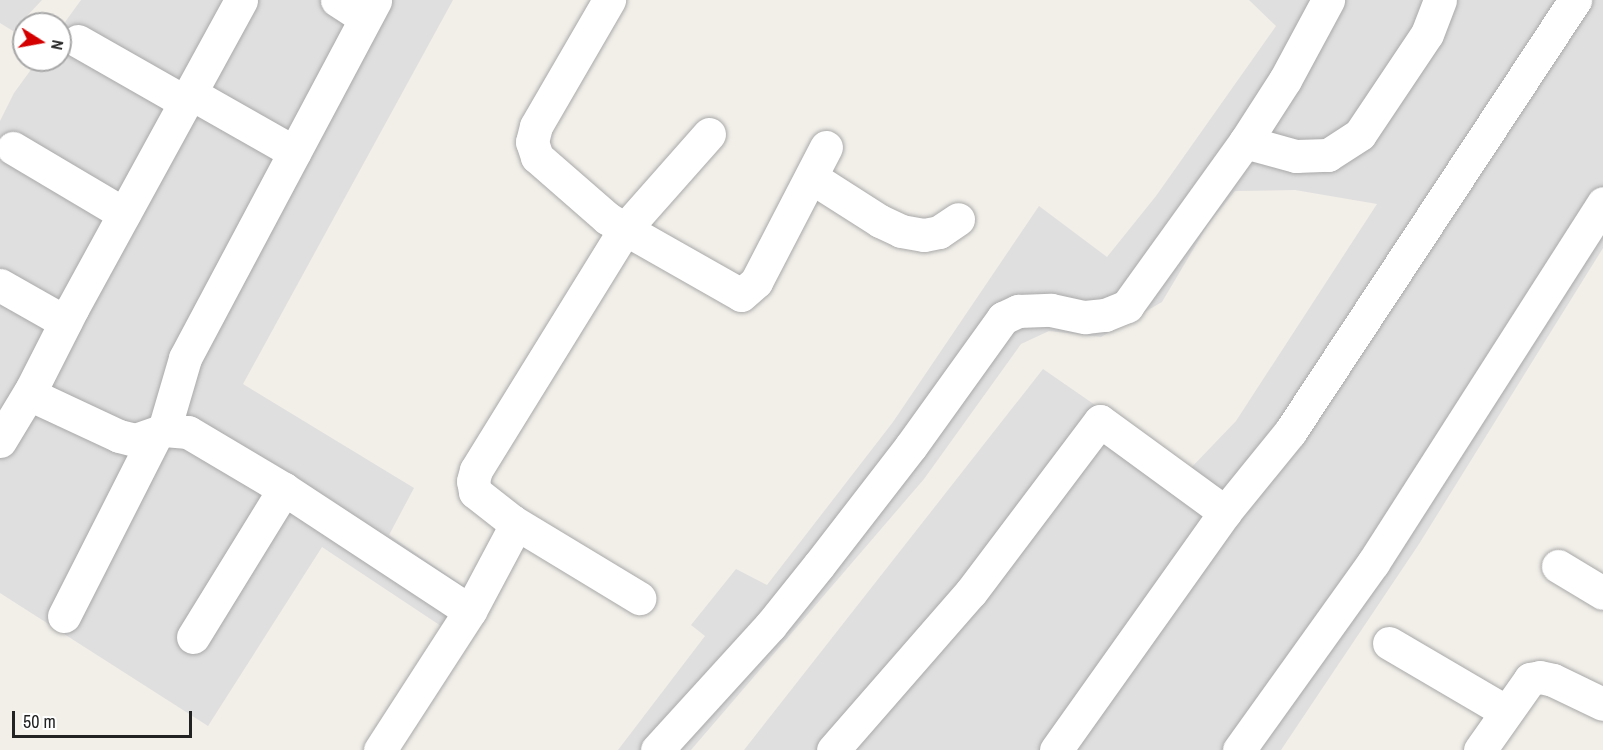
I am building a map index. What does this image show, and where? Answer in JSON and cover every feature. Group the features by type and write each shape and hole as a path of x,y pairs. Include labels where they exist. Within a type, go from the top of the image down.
{"street":[{"path":"3,431 28,394 65,322 242,0"},
{"path":"64,616 160,431 185,358 370,9 337,0"},
{"path":"609,0 536,126 532,142 537,157 607,218 741,295 756,282 826,147"},
{"path":"657,750 770,626 819,565 1003,318 1018,312 1051,310 1085,317 1105,315 1127,306 1245,142 1285,80 1328,0"},
{"path":"1245,142 1296,156 1328,155 1360,134 1427,34 1440,0"},
{"path":"1056,750 1225,512 1290,432 1575,0"},
{"path":"78,41 294,152"},
{"path":"639,598 512,521 475,492 473,481 476,470 625,229 709,134"},
{"path":"13,148 124,214"},
{"path":"811,177 901,231 924,235 939,232 958,219"},
{"path":"1239,750 1373,563 1603,203"},
{"path":"0,285 65,322"},
{"path":"28,394 118,436 135,440 160,431 188,432 284,489 470,610"},
{"path":"832,750 971,592 1100,421 1225,512"},
{"path":"193,637 284,489"},
{"path":"380,750 470,610 507,544 512,532 512,521"},
{"path":"1558,566 1603,593"},
{"path":"1389,643 1505,711"},
{"path":"1480,750 1505,711 1530,679 1540,677 1603,704"}],"shaded area":[{"path":"0,0 42,0 31,12 12,12 12,30 0,23"},
{"path":"81,0 453,0 243,384 414,488 389,535 468,589 441,626 322,547 208,726 0,593 0,121 14,93 29,72 72,72 72,12"},
{"path":"1249,0 1603,0 1603,248 1419,544 1281,750 744,750 1043,369 1189,470 1236,421 1377,204 1295,190 1235,191 1207,226 1162,302 1101,337 1049,331 1021,344 924,479 691,750 618,750 705,636 691,625 736,569 767,585 893,422 1039,206 1107,257 1156,196 1276,26"}]}
